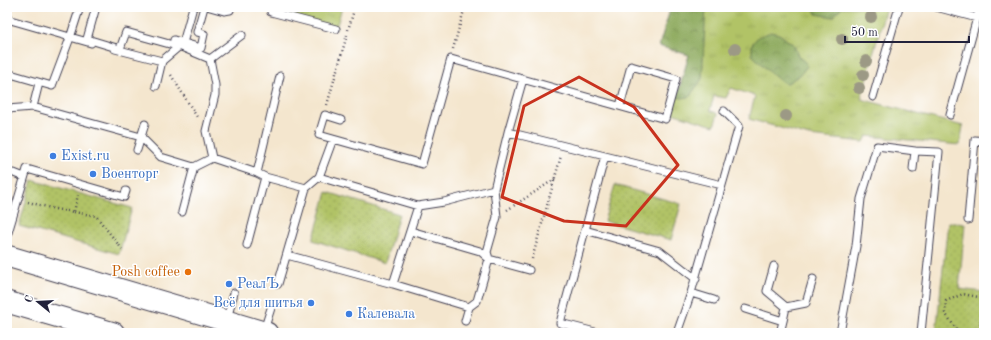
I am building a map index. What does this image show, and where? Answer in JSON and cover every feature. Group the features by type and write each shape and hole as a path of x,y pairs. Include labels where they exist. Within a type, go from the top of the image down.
{"main road":[{"path":"7,256 265,332"},
{"path":"7,302 114,333"}],"lane":[{"path":"7,73 52,86 80,7"},
{"path":"96,7 87,39 120,49 126,32 173,45 174,40 210,59"},
{"path":"156,86 162,61 181,44 193,7"},
{"path":"181,44 201,48 204,34 197,32 204,7"},
{"path":"210,7 224,11 230,10 230,7"},
{"path":"272,7 271,12 336,29"},
{"path":"873,97 899,7"},
{"path":"936,7 977,18"},
{"path":"950,115 980,7"},
{"path":"7,19 70,38 162,61"},
{"path":"210,59 242,35"},
{"path":"210,59 215,85 215,95 206,131 212,158"},
{"path":"341,120 324,115 319,135 422,164 450,60 665,119 676,79 631,66 620,106"},
{"path":"257,173 280,76"},
{"path":"465,321 469,306 477,301 489,259 487,252 497,217 494,189 523,79"},
{"path":"33,107 39,83"},
{"path":"7,109 33,107 141,137 161,157 194,167 212,158 265,177 306,188"},
{"path":"677,333 692,293 739,126 724,111"},
{"path":"137,150 145,124"},
{"path":"508,132 722,185"},
{"path":"278,284 306,188 319,177 333,139"},
{"path":"968,220 975,140 984,141"},
{"path":"840,333 856,246 861,199 877,146 915,151 939,152 921,333"},
{"path":"913,168 915,151"},
{"path":"599,333 560,323 606,156"},
{"path":"182,212 194,167"},
{"path":"7,236 27,169 124,197 126,191"},
{"path":"14,173 24,177"},
{"path":"247,245 265,177"},
{"path":"319,177 418,206 444,202 494,189"},
{"path":"393,284 418,206"},
{"path":"585,230 660,250 696,278"},
{"path":"410,231 480,251 489,259 529,270"},
{"path":"287,255 469,306"},
{"path":"774,266 767,291 786,307"},
{"path":"786,307 806,303 813,279"},
{"path":"226,321 234,293"},
{"path":"692,293 714,300"},
{"path":"265,332 272,304"},
{"path":"780,333 786,307"},
{"path":"745,309 783,321"}],"path":[{"path":"324,115 355,7"},
{"path":"450,60 465,7"},
{"path":"162,61 206,131"},
{"path":"529,270 564,146"},
{"path":"497,217 555,178"},
{"path":"18,200 55,209 96,216 122,249"},
{"path":"74,212 76,202"},
{"path":"959,333 945,313 946,301 963,294 984,298 979,333"}],"highlighted area":[{"path":"579,77 634,107 678,165 626,226 564,221 502,197 524,106"}],"green space":[{"path":"272,7 342,7 336,29 271,12"},
{"path":"671,7 886,7 861,99 963,126 960,145 867,136 864,142 809,136 749,119 755,96 731,88 726,98 714,96 710,110 718,114 714,126 672,113 689,55 659,46"},
{"path":"671,7 706,7 702,79 689,97 677,97 689,55 659,46"},
{"path":"813,7 842,7 833,17 816,14"},
{"path":"771,32 779,34 794,45 798,56 808,65 800,75 786,84 774,76 752,55 752,44 758,37"},
{"path":"32,180 132,208 119,254 19,226"},
{"path":"615,185 681,204 671,240 604,221"},
{"path":"327,192 399,214 385,263 313,240"},
{"path":"948,222 965,224 959,289 984,292 984,333 936,333"}],"place":[{"name":"Exist.ru","path":"53,156"},
{"name":"Военторг","path":"93,174"},
{"name":"Posh coffee","path":"188,272"},
{"name":"РеалЪ","path":"229,284"},
{"name":"Всё для шитья","path":"311,303"},
{"name":"Калевала","path":"349,314"}]}
